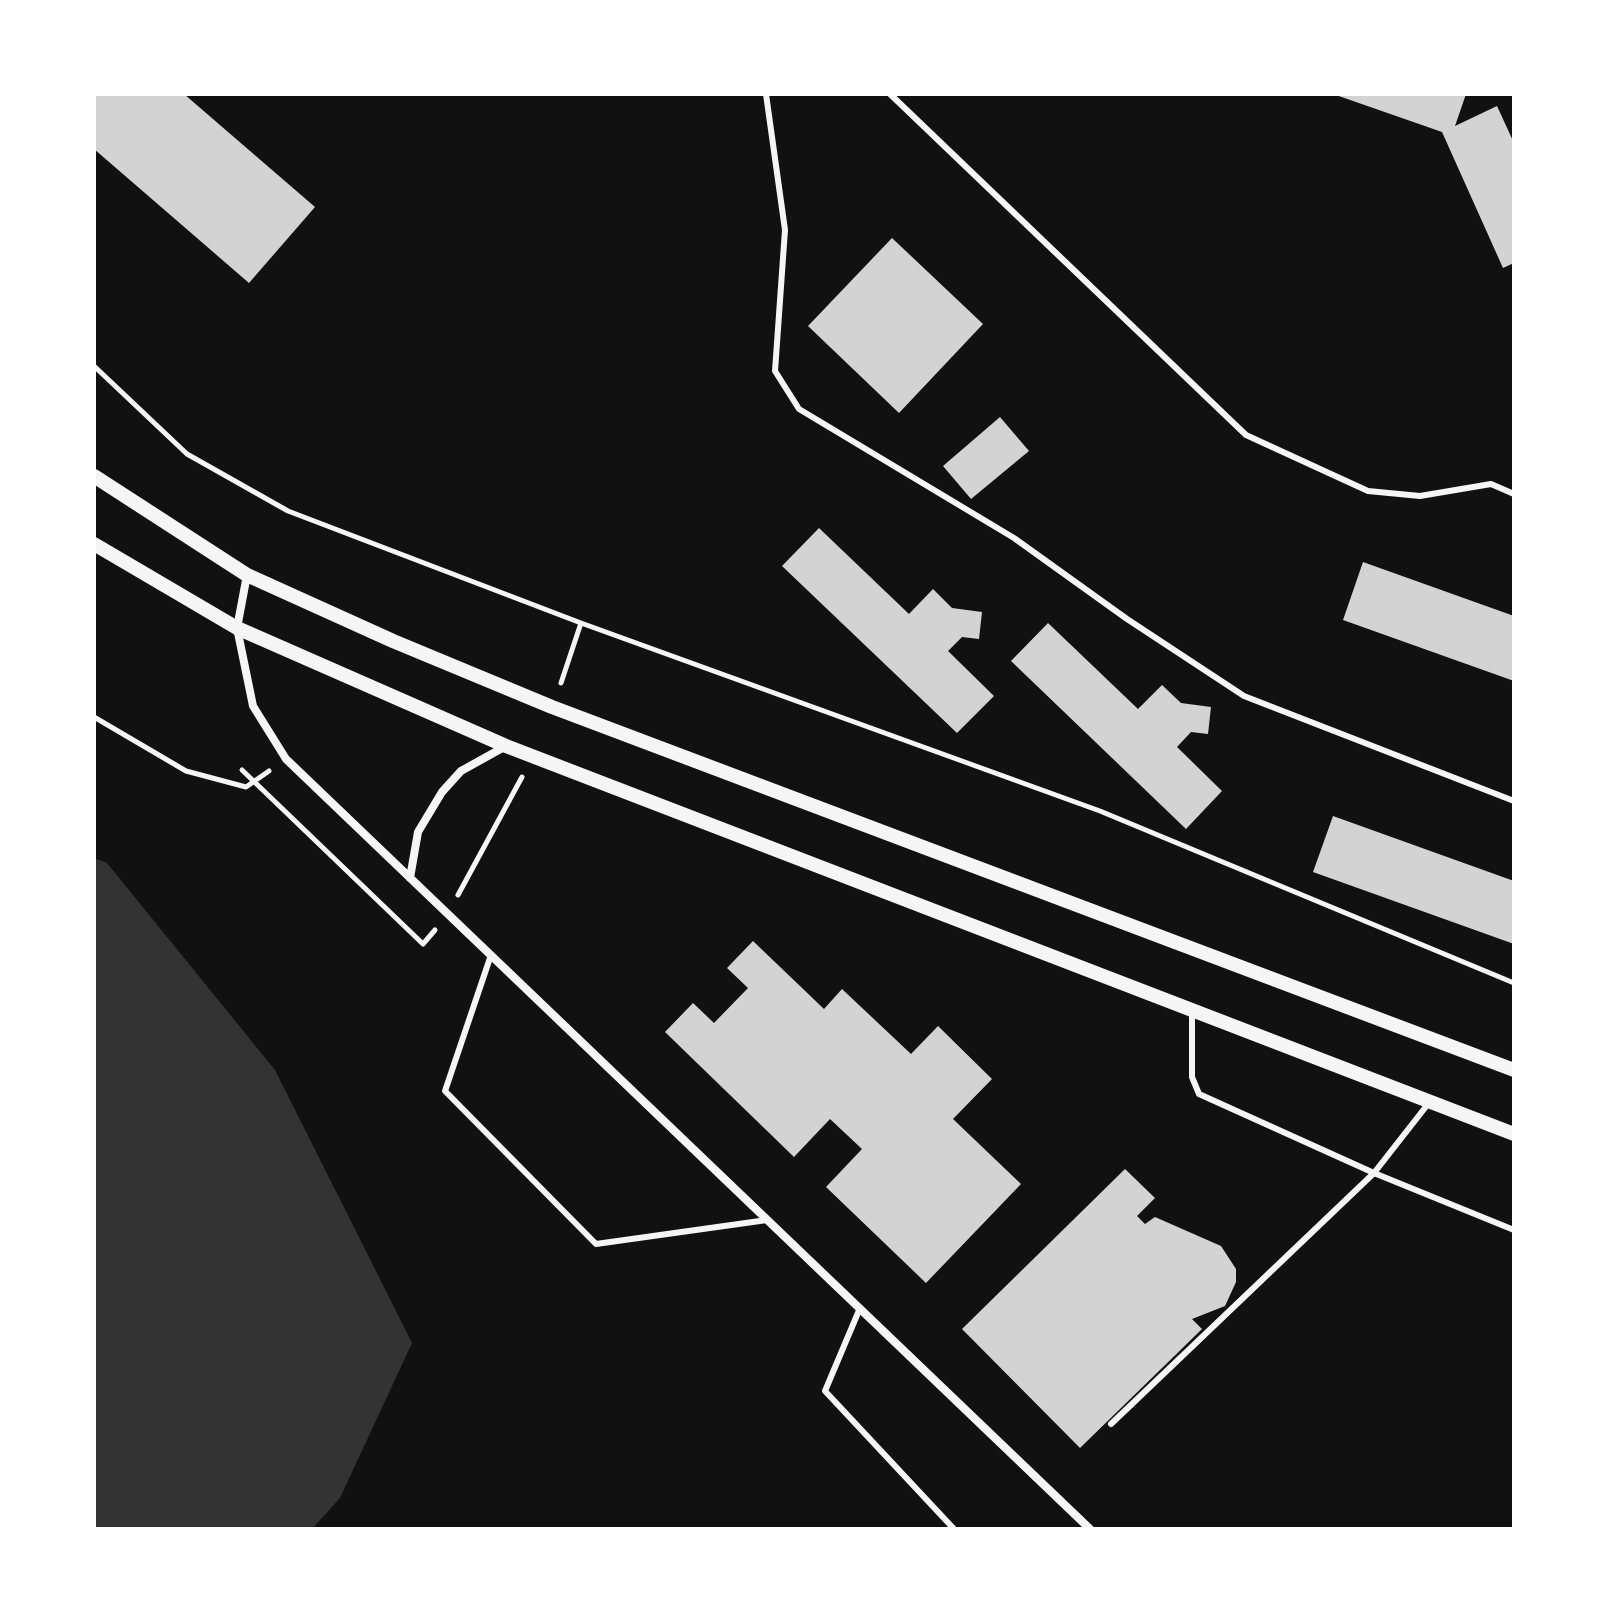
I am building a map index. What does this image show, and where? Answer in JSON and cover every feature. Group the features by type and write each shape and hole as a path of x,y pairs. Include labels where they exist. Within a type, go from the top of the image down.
{"street":[{"path":"94,476 247,575 393,641 552,707 1514,1070"},
{"path":"94,544 237,628 506,746 1514,1134"},
{"path":"247,575 237,628 253,706 286,759 1090,1529"},
{"path":"410,878 418,832 442,792 461,771 506,746"}],"lane":[{"path":"766,94 785,230 775,371 799,409 1014,538 1127,619 1244,696 1514,801"},
{"path":"890,94 1246,435 1368,491 1420,496 1491,484 1514,494"},
{"path":"491,955 445,1091 596,1244 767,1220"},
{"path":"1192,1011 1192,1077 1199,1094 1374,1173 1514,1230"},
{"path":"1111,1424 1374,1173 1430,1102"},
{"path":"860,1308 825,1391 954,1529"}],"path":[{"path":"94,366 187,454 288,511 581,623 1100,811 1514,983"},
{"path":"94,717 186,771 246,787 286,759"}],"shaded area":[{"path":"94,858 107,863 275,1070 412,1343 340,1498 312,1529 94,1529"}],"building":[{"path":"94,94 184,94 315,207 249,283 94,149"},
{"path":"1333,94 1466,94 1455,126 1497,106 1514,143 1514,263 1503,268 1442,132"},
{"path":"892,238 983,324 899,413 808,326"},
{"path":"1000,417 1029,451 971,499 943,466"},
{"path":"819,528 909,614 933,589 952,608 982,612 979,639 962,637 948,651 994,696 957,733 782,566"},
{"path":"1363,562 1514,616 1514,681 1343,620"},
{"path":"1048,623 1138,709 1162,685 1181,703 1211,707 1208,734 1191,732 1177,747 1222,791 1186,829 1011,661"},
{"path":"1333,816 1514,881 1514,944 1313,872"},
{"path":"753,941 824,1009 842,989 911,1054 938,1026 992,1079 953,1119 1021,1184 926,1283 826,1187 862,1149 830,1119 794,1157 665,1032 693,1003 714,1023 748,988 727,968"},
{"path":"1125,1169 1155,1198 1137,1216 1145,1224 1155,1217 1221,1246 1236,1269 1236,1282 1225,1306 1192,1319 1202,1329 1080,1448 962,1329"}]}
